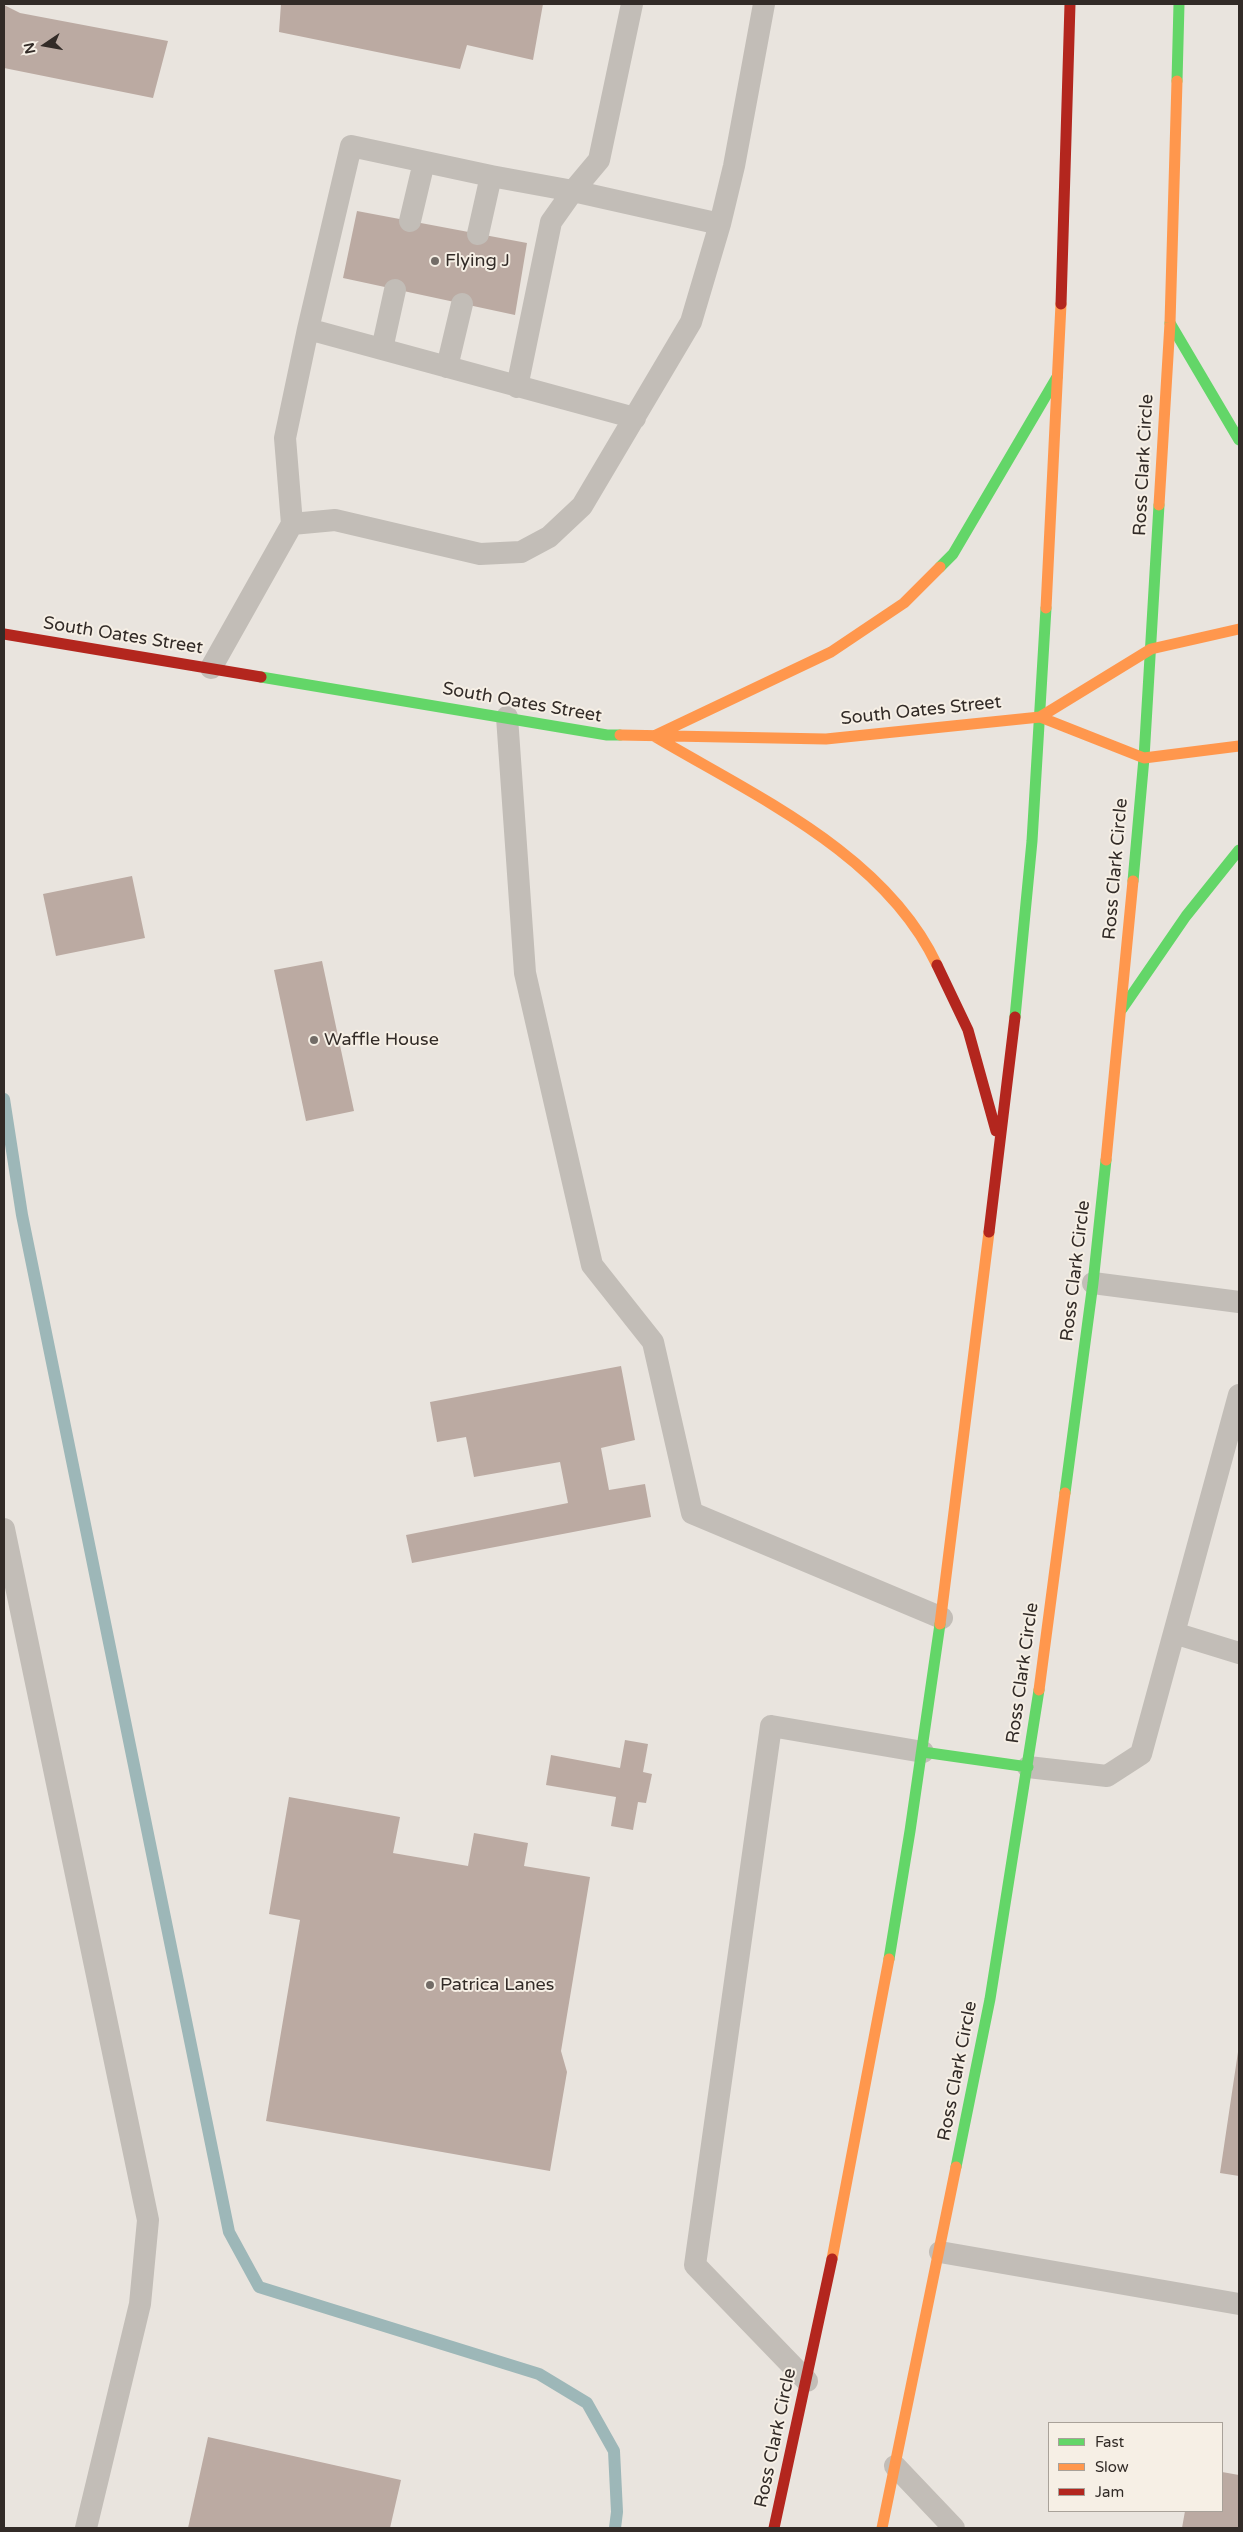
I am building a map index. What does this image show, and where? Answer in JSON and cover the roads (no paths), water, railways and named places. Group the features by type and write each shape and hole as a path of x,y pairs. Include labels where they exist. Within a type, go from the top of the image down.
{"main road":[{"name":"Ross Clark Circle","path":"774,2528 807,2381 884,1989 923,1752 942,1618 1025,924 1040,717 1059,373 1065,224 1070,4"},
{"name":"Ross Clark Circle","path":"882,2528 940,2252 990,1999 1028,1767 1093,1283 1122,1010 1144,758 1170,323 1179,4"},
{"path":"1170,323 1239,440"},
{"path":"654,736 830,652 904,603 953,554 1059,373"},
{"name":"South Oates Street","path":"4,634 608,735 826,738 1040,717 1151,648 1239,630"},
{"name":"South Oates Street","path":"1040,717 1144,758 1239,746"},
{"path":"654,736 821,835 892,897 930,952 968,1030 999,1144"},
{"path":"1122,1010 1186,916 1239,850"},
{"path":"923,1752 1028,1767"}],"lane":[{"path":"516,387 551,222 573,191 599,160 632,4"},
{"path":"292,524 335,520 480,554 521,552 549,537 582,506 691,322 720,224 734,166 764,4"},
{"path":"211,668 292,524 285,438 308,329 351,146 491,176 573,191 720,224"},
{"path":"410,221 424,162"},
{"path":"478,234 491,176"},
{"path":"382,349 395,290"},
{"path":"447,367 462,304"},
{"path":"308,329 635,418"},
{"path":"507,717 525,973 592,1265 653,1342 692,1514 942,1618"},
{"path":"1093,1283 1239,1302"},
{"path":"1028,1767 1107,1776 1142,1754 1174,1633 1235,1431 1239,1395"},
{"path":"4,1529 148,2220 140,2304 86,2528"},
{"path":"1174,1633 1239,1653"},
{"path":"807,2381 695,2265 771,1726 923,1752"},
{"path":"940,2252 1239,2304"},
{"path":"895,2466 954,2528"}],"waterway":[{"path":"4,1099 22,1215 229,2232 259,2287 539,2374 587,2403 614,2451 617,2512 615,2528"}],"place":[{"name":"Flying J","path":"435,261"},
{"name":"Waffle House","path":"314,1040"},
{"name":"Patrica Lanes","path":"430,1985"}]}
